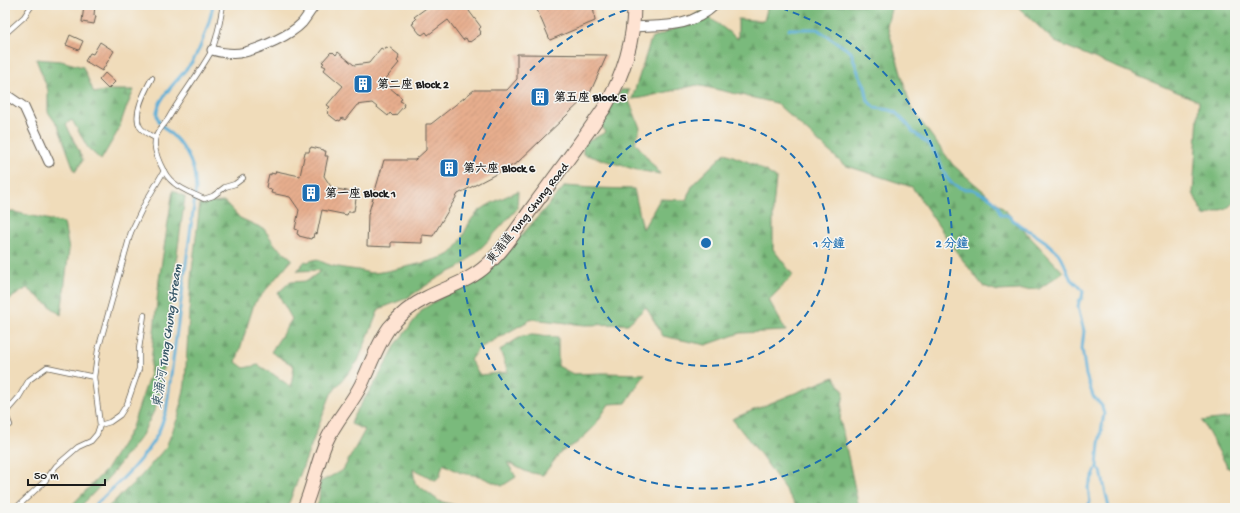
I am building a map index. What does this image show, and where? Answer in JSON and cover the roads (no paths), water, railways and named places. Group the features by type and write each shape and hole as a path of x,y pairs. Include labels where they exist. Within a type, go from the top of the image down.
{"main road":[{"name":"東涌道 Tung Chung Road","path":"304,508 326,441 360,388 376,351 389,329 404,313 425,298 471,277 488,264 498,253 584,137 608,102 625,65 633,27 634,5"}],"street":[{"path":"212,50 225,53 244,52 283,37 301,24 315,5"},
{"path":"633,27 674,25 697,18 715,5"},
{"path":"5,94 24,106 49,162"}],"lane":[{"path":"5,37 6,34 24,18 32,5"},
{"path":"223,5 212,50 155,138 155,147 157,156 169,179 174,184 204,199 213,196 225,187 235,184 243,178"},
{"path":"152,78 144,93 138,112 138,121 140,128 155,138"},
{"path":"16,508 45,482 56,466 78,447 91,441 97,434 100,426 94,377 98,350 131,232 144,203 164,171"},
{"path":"100,426 110,422 120,415 127,404 139,369 139,349 144,315"},
{"path":"10,426 5,413 19,397 30,380 47,367 94,377"}],"waterway":[{"name":"東涌河 Tung Chung Stream","path":"92,508 127,474 151,446 161,427 166,412 196,189 194,170 189,157 178,141 160,122 157,115 160,102 192,62 199,50 210,19 213,5"},
{"path":"789,29 817,29 851,52 865,86 868,101 875,108 895,112 913,132 929,144 937,156 946,177 951,183 963,189 972,189 992,199 998,206 1002,215 1007,215 1022,227 1046,242 1058,253 1070,278 1083,291 1078,307 1084,331 1082,348 1086,375 1093,396 1102,406 1104,414 1097,467 1101,471 1109,508"},
{"path":"1087,508 1090,502 1088,487 1097,467"}],"place":[{"name":"第二座 Block 2","path":"363,84"},
{"name":"第五座 Block 5","path":"540,97"},
{"name":"第六座 Block 6","path":"449,168"},
{"name":"第一座 Block 1","path":"311,193"}]}
